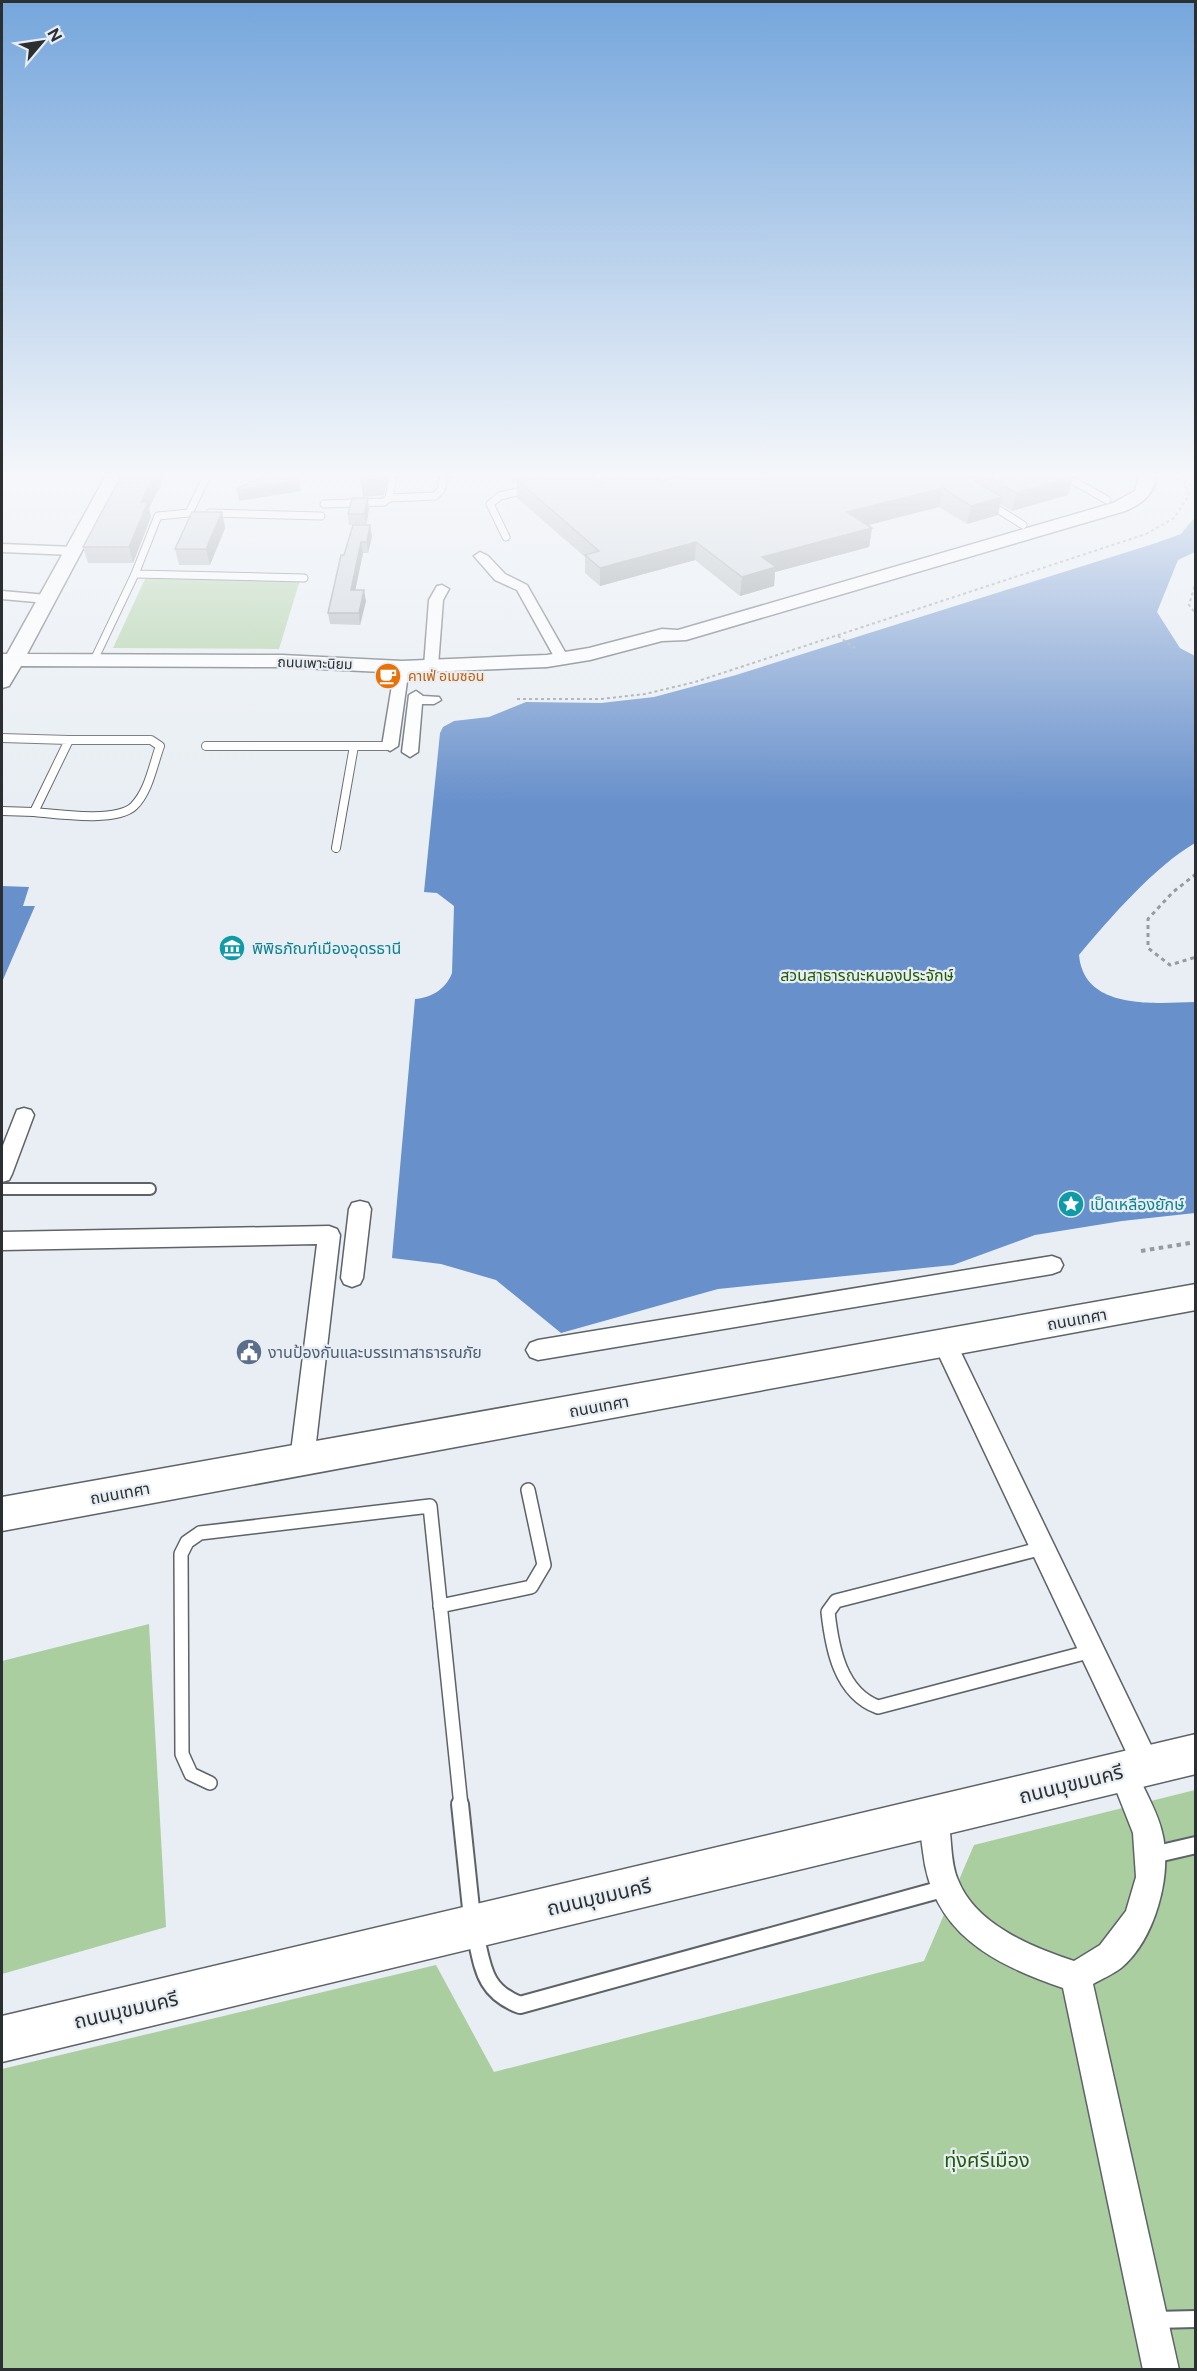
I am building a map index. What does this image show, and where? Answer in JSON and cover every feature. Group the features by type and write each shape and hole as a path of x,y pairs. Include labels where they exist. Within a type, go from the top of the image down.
{"street":[{"path":"2,682 8,660 56,583"},
{"path":"517,583 522,588 562,659"},
{"name":"ถนนเพาะนิยม","path":"662,635 669,627 823,583"},
{"name":"ถนนเพาะนิยม","path":"8,660 282,661 402,667 562,659 662,635 679,636 861,583"},
{"path":"431,666 436,600 442,589"},
{"path":"2,595 47,599"},
{"path":"390,746 402,667"},
{"path":"410,752 415,698 434,700"},
{"path":"2,1174 24,1115"},
{"path":"352,1278 360,1209"},
{"path":"2,1242 330,1235 302,1460"},
{"path":"538,1350 1052,1265"},
{"name":"ถนนเทศา","path":"2,1514 1196,1297"},
{"path":"934,1817 946,1888 973,1924 1012,1952 1041,1966 1076,1977 1111,1956 1139,1919 1152,1877 1148,1833 1135,1769 1092,1651 945,1343"},
{"name":"ถนนมุขมนครี","path":"2,2039 1196,1754"},
{"path":"1076,1977 1161,2370"}],"lane":[{"path":"94,660 131,583"},
{"path":"2,738 151,740 160,746 140,797 130,811 118,815 2,812"},
{"path":"34,812 69,740"},
{"path":"206,746 390,746"},
{"path":"336,848 354,746"},
{"path":"2,1189 150,1189"},
{"path":"440,1606 531,1587 544,1565 528,1490"},
{"path":"210,1783 195,1780 188,1772 182,1754 181,1554 194,1537 200,1533 430,1506 473,1927 490,1987 503,2000 520,2005 946,1888"},
{"path":"1043,1548 836,1601 828,1612 830,1633 845,1676 859,1698 878,1707 1092,1651"},
{"path":"1150,1856 1196,1845"},
{"path":"1150,2320 1196,2319"}],"path":[{"path":"517,699 601,699 645,694 695,682 997,583"},
{"path":"1196,583 1189,605 1196,614"},
{"path":"837,635 856,649"},
{"path":"1196,874 1173,892 1148,919 1148,948 1170,965 1196,957"},
{"path":"1141,1251 1196,1242"}],"green space":[{"path":"143,583 299,583 279,649 113,648"},
{"path":"149,1624 166,1927 2,1974 2,1661"},
{"name":"ทุ่งศรีเมือง","path":"1195,1790 1195,2369 2,2369 2,2069 436,1965 494,2072 924,1961 974,1845"}],"water":[{"name":"สวนสาธารณะหนองประจักษ์","path":"1030,583 1169,583 1157,612 1180,648 1195,656 1195,843 1149,879 1118,910 1079,955 1084,973 1094,986 1108,995 1142,1002 1195,1002 1195,1213 1122,1221 1035,1235 953,1265 718,1289 561,1333 496,1280 441,1264 392,1258 415,999 437,992 446,984 452,973 454,906 437,893 424,892 440,733 443,727 454,721 489,717 526,702 601,703 654,697 736,675"},
{"path":"2,886 29,887 23,906 35,906 2,982"}],"building":[{"path":"335,583 353,583 351,590 364,590 359,613 328,613"}],"place":[{"name":"คาเฟ่ อเมซอน","path":"388,676"},
{"name":"พิพิธภัณฑ์เมืองอุดรธานี","path":"232,948"},
{"name":"เป็ดเหลืองยักษ์","path":"1071,1204"},
{"name":"งานป้องกันและบรรเทาสาธารณภัย","path":"249,1352"}]}
